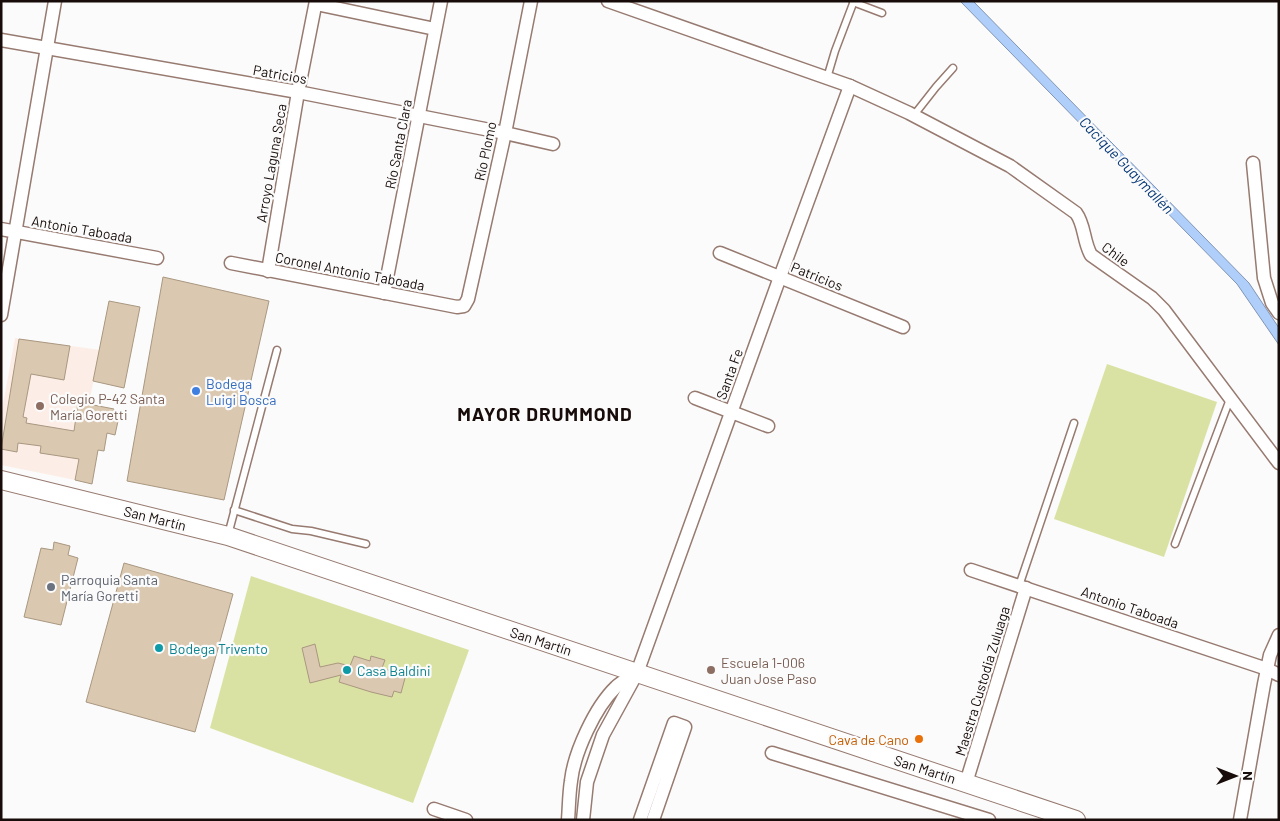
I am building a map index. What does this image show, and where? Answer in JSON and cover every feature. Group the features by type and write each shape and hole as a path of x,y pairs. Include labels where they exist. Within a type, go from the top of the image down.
{"main road":[{"name":"San Martín","path":"1,480 228,536 966,782 1049,815 1076,820"}],"street":[{"path":"1,315 55,1"},
{"name":"Río Santa Clara","path":"384,293 441,1"},
{"name":"Río Plomo","path":"464,306 468,299 505,133 530,1"},
{"name":"Chile","path":"608,1 850,86 914,116 1010,166 1076,213 1081,220 1086,248 1091,254 1152,298 1164,310 1279,463"},
{"path":"316,2 435,29"},
{"name":"Arroyo Laguna Seca","path":"268,271 298,92 316,2"},
{"name":"Patricios","path":"1,40 298,92 553,144"},
{"name":"Santa Fe","path":"583,820 586,782 603,735 638,673 850,86"},
{"path":"1253,163 1264,278 1272,303 1279,313"},
{"name":"Antonio Taboada","path":"1,229 158,258"},
{"name":"Patricios","path":"720,253 903,327"},
{"name":"Coronel Antonio Taboada","path":"231,263 457,307 464,306"},
{"path":"695,398 768,426"},
{"name":"Antonio Taboada","path":"971,570 1279,675"},
{"name":"Maestra Custodia Zuluaga","path":"966,782 1023,587"},
{"path":"1240,820 1270,655 1279,635"},
{"path":"568,820 571,779 579,751 600,705 617,686 638,673"},
{"path":"600,705 616,712"},
{"path":"640,820 674,722 685,727 653,820"},
{"path":"772,753 989,820"},
{"path":"571,779 586,782"},
{"path":"434,809 466,820"}],"lane":[{"path":"828,78 835,51 854,2 882,13"},
{"path":"914,116 953,68"},
{"path":"228,536 277,350"},
{"path":"1175,544 1230,398"},
{"path":"1023,587 1074,423"},
{"path":"234,510 292,528 366,544"}],"shaded area":[{"name":"Colegio P-42 Santa María Goretti","path":"15,338 100,350 90,398 79,397 74,429 84,431 75,480 1,465 1,415"}],"green space":[{"path":"1107,364 1217,402 1164,557 1054,519"},
{"path":"251,576 469,650 413,803 210,728"}],"water":[{"name":"Cacique Guaymallén","path":"960,1 973,1 1249,283 1279,328 1279,345 1237,284"}],"building":[{"name":"Bodega Luigi Bosca","path":"163,277 269,301 224,500 127,481"},
{"path":"109,301 140,307 124,388 93,381"},
{"path":"19,339 70,346 64,380 31,374 23,417 27,418 26,423 74,431 78,402 114,409 112,420 118,421 115,435 107,433 104,451 98,450 92,484 75,480 79,459 40,453 41,446 18,443 17,452 1,449"},
{"name":"Parroquia Santa María Goretti","path":"54,542 70,546 68,555 78,558 61,625 24,617 41,548 53,550"},
{"name":"Bodega Trivento","path":"124,563 233,594 195,732 86,702"},
{"name":"Casa Baldini","path":"315,644 320,667 338,663 350,666 354,656 370,661 371,656 385,660 382,668 405,678 401,693 394,691 392,697 371,692 339,682 341,675 310,683 302,648"}],"place":[{"name":"Bodega Luigi Bosca","path":"196,391"},
{"name":"Colegio P-42 Santa María Goretti","path":"40,406"},
{"name":"Parroquia Santa María Goretti","path":"51,587"},
{"name":"Bodega Trivento","path":"159,648"},
{"name":"Casa Baldini","path":"347,670"},
{"name":"Escuela 1-006 Juan Jose Paso","path":"711,670"},
{"name":"Cava de Cano","path":"919,739"}],"district":[{"name":"MAYOR DRUMMOND","path":"545,413"}]}
